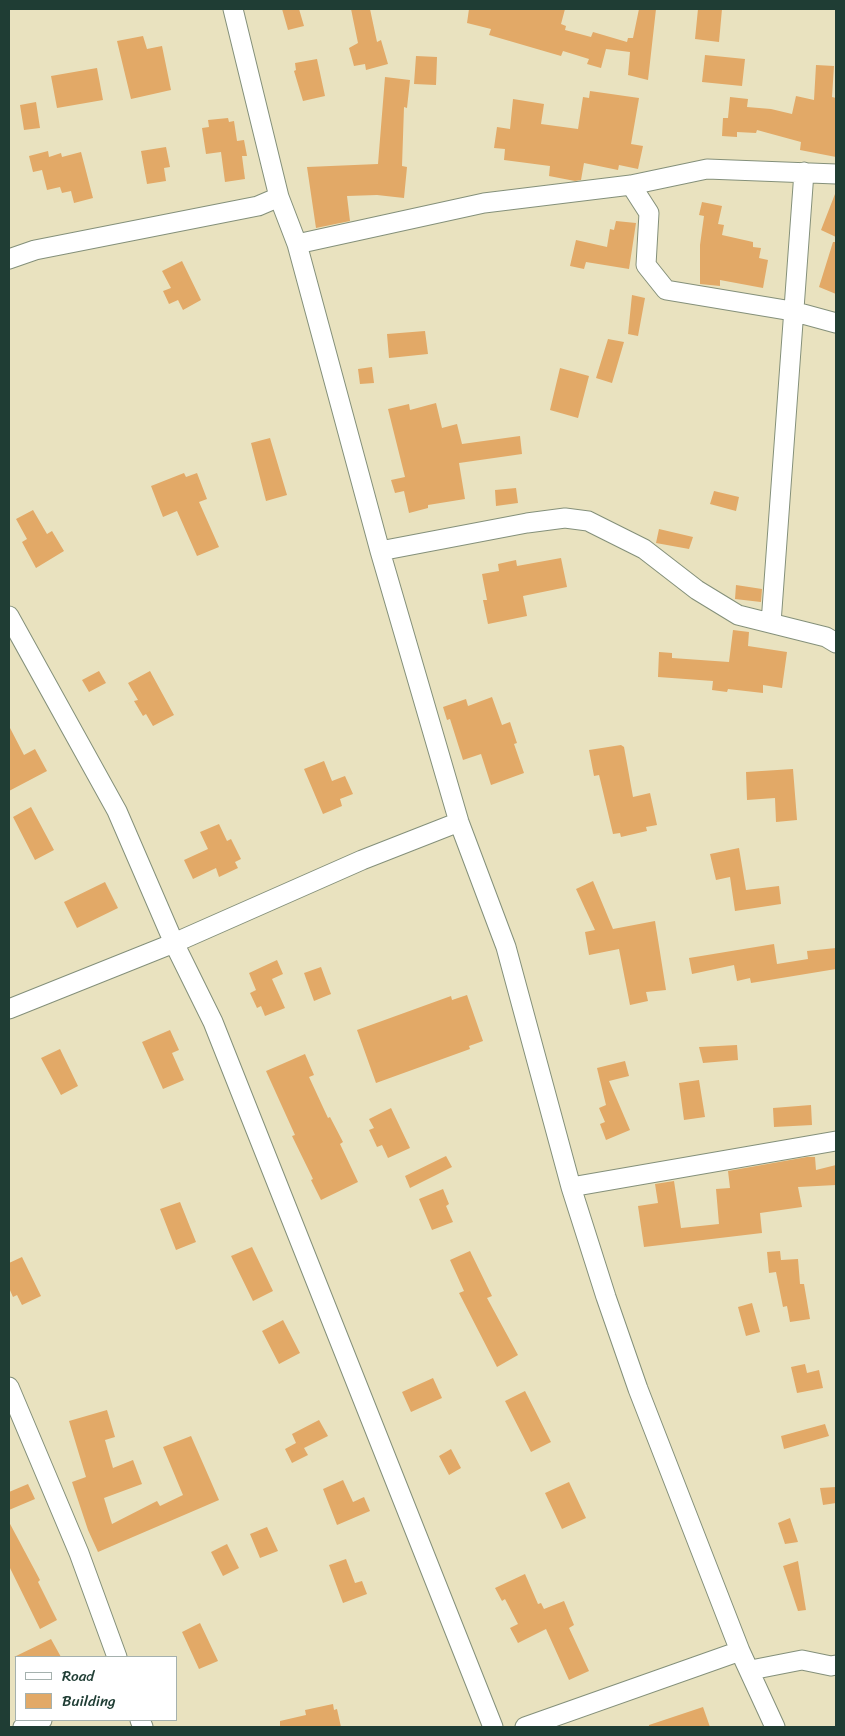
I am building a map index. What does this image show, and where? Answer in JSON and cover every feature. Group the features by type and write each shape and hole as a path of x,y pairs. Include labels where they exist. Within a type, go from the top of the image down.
{"street":[{"path":"233,9 279,197 296,244 380,551 459,822 506,947 570,1187 638,1389 740,1650 751,1670 774,1727"},
{"path":"296,244 484,203 631,185 708,169 836,174"},
{"path":"770,623 792,311 804,172"},
{"path":"631,185 649,213 646,264 666,290 792,311 836,323"},
{"path":"9,259 35,250 258,206 279,197"},
{"path":"380,551 527,523 566,518 588,521 644,549 697,590 738,615 826,637 836,643"},
{"path":"9,616 117,811 174,943 213,1022 493,1727"},
{"path":"9,1009 174,943 362,860 459,822"},
{"path":"570,1187 836,1141"},
{"path":"9,1387 79,1553 117,1656"},
{"path":"525,1727 740,1650"},
{"path":"751,1670 802,1660 831,1666 836,1665"},
{"path":"24,1727 39,1721"}],"building":[{"path":"282,9 299,9 304,26 288,30"},
{"path":"351,9 370,9 377,42 381,40 388,64 366,70 365,64 354,66 349,48 358,43"},
{"path":"469,9 565,9 561,24 566,26 565,30 591,37 593,32 627,42 628,38 633,38 639,9 656,9 648,80 628,75 630,52 606,49 601,68 587,64 589,59 563,51 561,56 489,35 491,29 467,23"},
{"path":"698,9 722,9 719,42 695,39"},
{"path":"143,36 147,49 162,46 171,90 131,99 117,41"},
{"path":"705,55 745,59 742,86 702,82"},
{"path":"416,56 437,57 436,85 414,84"},
{"path":"317,59 325,96 303,101 294,71 296,70 295,63"},
{"path":"816,65 834,66 832,97 836,98 836,157 800,150 801,142 757,130 756,133 737,132 737,137 722,136 723,118 728,118 730,97 748,99 747,107 771,109 792,114 796,96 814,100"},
{"path":"97,68 103,100 57,108 51,76"},
{"path":"385,77 410,80 407,108 404,107 402,166 407,167 404,198 377,195 347,196 350,221 316,228 307,167 378,164"},
{"path":"590,91 639,98 631,144 643,146 638,169 619,165 618,170 584,163 581,180 575,181 549,176 550,166 504,160 505,149 494,148 497,127 510,129 513,99 544,104 541,124 578,129 583,97 589,98"},
{"path":"36,102 40,128 24,130 20,105"},
{"path":"228,118 229,122 234,121 237,141 244,140 247,156 242,156 245,179 225,182 221,152 206,154 202,128 209,127 208,120"},
{"path":"166,147 170,167 164,168 166,181 147,184 141,151"},
{"path":"48,151 49,157 61,153 62,157 81,152 93,198 74,203 71,191 62,193 60,187 47,190 42,170 33,172 29,156"},
{"path":"836,194 836,237 821,230"},
{"path":"702,202 722,206 718,224 724,225 722,235 753,242 753,247 761,248 759,258 768,260 763,288 720,280 720,286 700,284 700,245 704,216 699,215"},
{"path":"616,221 636,223 629,269 586,262 584,269 570,266 576,240 607,247 610,229 614,230"},
{"path":"833,242 836,242 836,294 819,287"},
{"path":"182,261 201,300 183,310 178,300 169,304 163,291 171,288 162,271"},
{"path":"632,295 645,298 638,336 628,334"},
{"path":"425,331 428,354 389,358 387,334"},
{"path":"608,339 624,342 612,383 596,378"},
{"path":"372,367 374,383 360,384 358,369"},
{"path":"560,368 589,376 578,418 550,410"},
{"path":"436,403 442,428 457,424 462,444 520,436 522,454 459,463 465,499 428,505 428,508 409,513 404,491 395,493 391,480 405,477 388,409 409,404 410,410"},
{"path":"270,438 287,495 266,501 251,443"},
{"path":"184,473 186,477 197,473 207,499 199,502 219,547 197,556 177,511 163,517 151,486"},
{"path":"516,488 518,503 496,506 495,490"},
{"path":"714,491 739,497 736,511 710,504"},
{"path":"33,510 47,534 52,531 64,551 36,568 22,542 27,539 16,519"},
{"path":"659,529 693,537 689,549 656,543"},
{"path":"561,558 567,587 523,596 527,616 488,624 483,600 487,600 482,574 499,571 498,564 516,560 517,566"},
{"path":"736,585 762,589 761,602 735,599"},
{"path":"733,630 749,632 748,646 787,652 782,688 763,685 763,693 728,689 727,692 712,690 713,681 658,677 659,652 672,653 672,658 729,662"},
{"path":"99,671 106,683 89,692 82,680"},
{"path":"150,671 174,715 153,726 146,714 143,716 134,701 138,700 128,683"},
{"path":"492,697 502,725 510,722 517,743 514,744 524,773 491,785 481,754 463,760 450,719 447,720 443,707 466,699 468,706"},
{"path":"9,726 24,755 35,749 47,771 9,791"},
{"path":"621,745 624,747 633,797 650,793 657,825 646,827 647,831 621,837 620,833 613,834 599,775 594,776 589,750"},
{"path":"324,761 332,781 345,776 353,794 340,799 342,806 323,814 304,769"},
{"path":"793,769 797,820 776,822 775,798 747,800 746,772"},
{"path":"31,807 54,850 35,860 13,817"},
{"path":"219,824 227,841 231,839 241,859 235,862 238,868 219,877 216,868 193,879 184,860 208,849 200,832"},
{"path":"739,848 746,890 779,886 781,904 735,911 730,877 716,880 710,854"},
{"path":"593,881 613,929 655,921 666,990 646,992 648,1001 630,1005 619,949 589,955 585,932 595,930 576,889"},
{"path":"105,882 118,908 77,928 64,902"},
{"path":"774,944 777,964 808,959 807,951 836,948 836,969 751,983 750,978 737,981 734,965 692,974 689,958"},
{"path":"277,960 283,974 272,979 285,1008 265,1016 261,1006 257,1008 250,993 256,990 249,973"},
{"path":"321,967 331,994 314,1001 304,973"},
{"path":"467,995 483,1041 469,1046 470,1049 376,1083 357,1030 451,996 452,1000"},
{"path":"170,1030 179,1050 172,1053 184,1080 163,1089 142,1042"},
{"path":"737,1045 738,1060 703,1063 699,1047"},
{"path":"60,1049 78,1086 61,1095 41,1058"},
{"path":"305,1054 314,1075 309,1077 328,1118 330,1117 343,1142 340,1144 358,1182 321,1200 292,1136 295,1135 266,1071"},
{"path":"625,1061 629,1076 609,1081 630,1130 606,1140 600,1124 605,1122 599,1108 606,1105 597,1068"},
{"path":"699,1080 705,1117 684,1120 679,1083"},
{"path":"811,1105 812,1125 774,1127 773,1108"},
{"path":"391,1108 410,1148 388,1158 382,1145 377,1147 369,1130 374,1128 369,1119"},
{"path":"446,1156 452,1167 410,1188 405,1176"},
{"path":"815,1157 816,1170 836,1165 836,1185 798,1187 802,1207 760,1213 762,1233 644,1247 638,1206 658,1203 655,1184 674,1181 681,1228 719,1224 716,1189 730,1188 728,1171"},
{"path":"443,1189 449,1204 446,1206 453,1222 432,1230 419,1199"},
{"path":"180,1202 196,1242 176,1250 160,1209"},
{"path":"252,1247 273,1291 253,1301 231,1256"},
{"path":"470,1251 492,1296 487,1298 518,1355 497,1367 459,1293 464,1291 450,1260"},
{"path":"780,1251 781,1260 798,1259 800,1284 804,1284 810,1319 790,1322 787,1306 783,1307 776,1272 769,1273 767,1252"},
{"path":"22,1257 41,1296 22,1305 17,1295 13,1297 9,1288 9,1263"},
{"path":"752,1303 760,1332 746,1336 738,1307"},
{"path":"283,1320 300,1353 279,1364 262,1331"},
{"path":"805,1364 807,1373 819,1370 823,1388 797,1393 791,1367"},
{"path":"433,1378 442,1398 411,1412 402,1392"},
{"path":"525,1391 551,1442 531,1452 505,1401"},
{"path":"107,1410 115,1437 105,1440 113,1468 133,1460 142,1484 104,1498 112,1524 157,1501 160,1506 183,1495 163,1447 191,1436 219,1500 98,1552 88,1530 72,1482 86,1477 69,1421"},
{"path":"319,1420 328,1436 304,1448 308,1455 292,1463 285,1449 296,1443 292,1434"},
{"path":"825,1424 829,1436 784,1449 781,1436"},
{"path":"451,1449 461,1468 449,1475 439,1456"},
{"path":"343,1480 353,1502 364,1497 370,1511 337,1525 323,1489"},
{"path":"569,1482 586,1518 562,1529 545,1493"},
{"path":"28,1484 35,1499 9,1510 9,1492"},
{"path":"836,1487 836,1503 823,1505 820,1488"},
{"path":"790,1518 798,1542 785,1544 778,1523"},
{"path":"9,1522 40,1580 38,1582 57,1620 40,1629 9,1566"},
{"path":"267,1527 278,1551 260,1558 250,1534"},
{"path":"227,1544 239,1568 223,1576 211,1552"},
{"path":"346,1559 355,1583 362,1581 367,1594 343,1603 329,1565"},
{"path":"798,1561 806,1610 798,1611 783,1566"},
{"path":"525,1574 538,1604 541,1603 544,1609 564,1601 574,1625 569,1628 589,1671 569,1680 546,1629 518,1643 510,1628 518,1624 505,1599 502,1601 495,1588"},
{"path":"200,1623 218,1661 199,1669 182,1632"},
{"path":"51,1639 60,1656 16,1656"},
{"path":"333,1704 334,1710 337,1709 341,1727 280,1727 280,1721 306,1715 305,1710"},
{"path":"703,1707 710,1727 649,1727 649,1725"}]}
